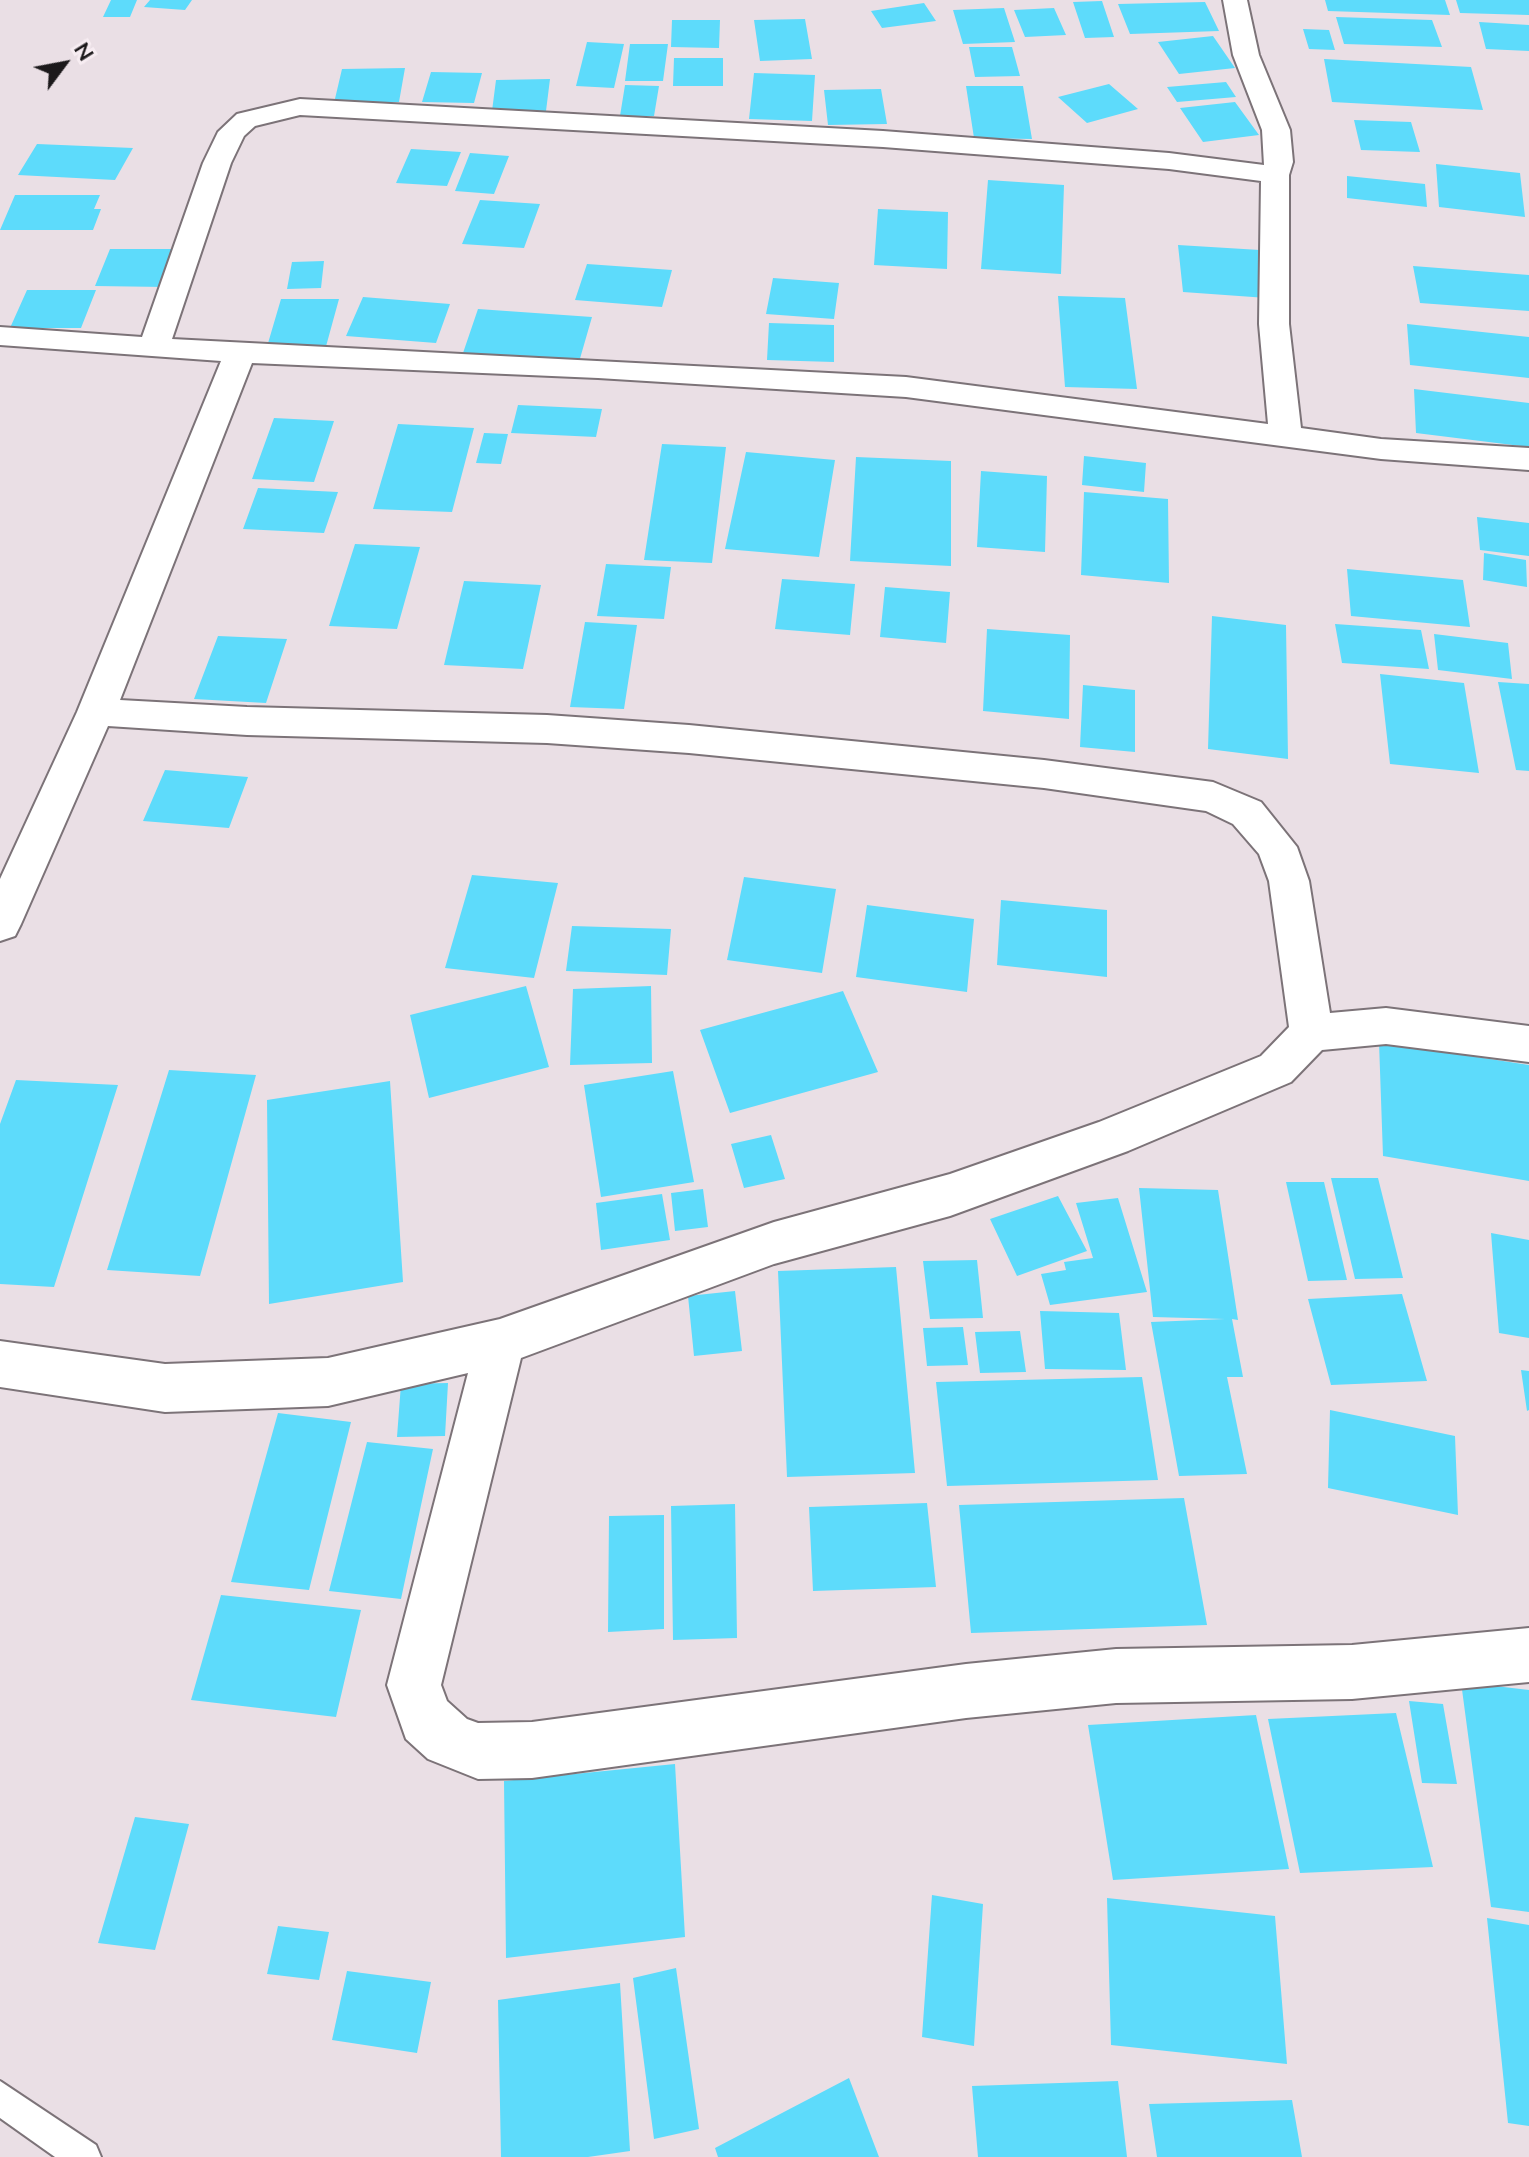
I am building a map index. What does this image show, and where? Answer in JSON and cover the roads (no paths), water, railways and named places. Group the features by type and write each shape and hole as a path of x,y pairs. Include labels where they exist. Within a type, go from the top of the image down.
{"street":[{"path":"1235,0 1246,55 1276,130 1279,162 1275,175 1274,324 1286,437"},
{"path":"154,347 217,163 232,132 246,120 300,107 883,139 1169,161 1275,175"},
{"path":"0,336 240,353 568,366 906,387 1381,449 1529,459"},
{"path":"0,924 96,712 240,353"},
{"path":"96,712 247,721 547,729 689,739 1044,774 1213,797 1247,813 1277,847 1289,881 1311,1033"},
{"path":"0,1364 165,1388 328,1382 500,1342 774,1243 950,1195 1112,1137 1276,1069 1311,1033 1386,1026 1529,1044"},
{"path":"500,1342 414,1685 426,1719 448,1739 478,1751 532,1750 966,1691 1116,1676 1352,1672 1529,1655"}],"lane":[{"path":"0,2098 84,2157"}]}
